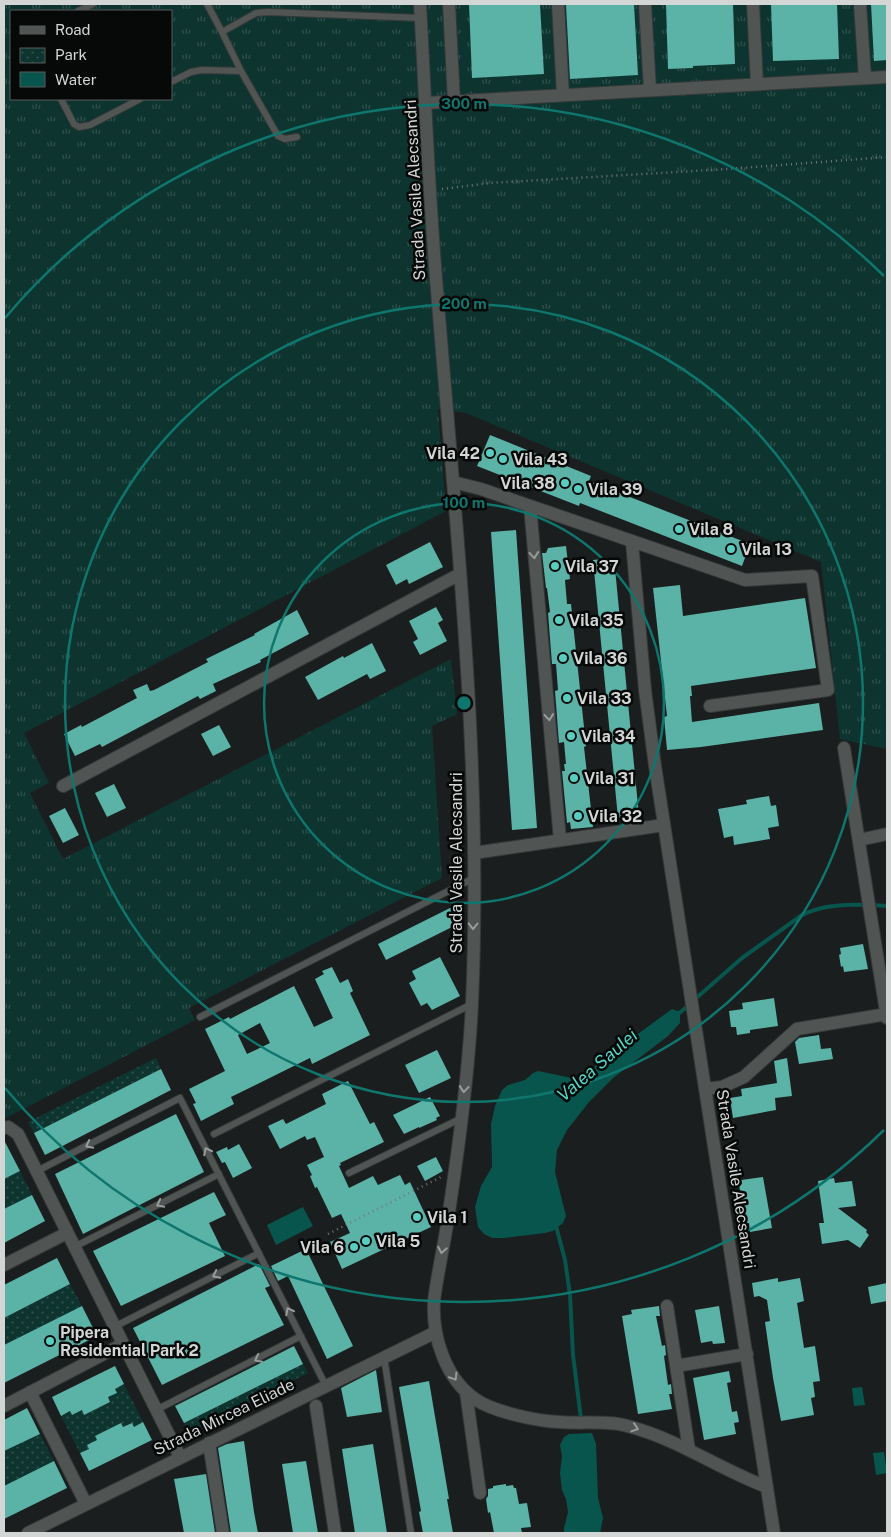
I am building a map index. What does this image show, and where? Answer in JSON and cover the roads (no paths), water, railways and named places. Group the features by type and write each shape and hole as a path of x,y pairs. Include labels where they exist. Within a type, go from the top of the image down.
{"street":[{"name":"Strada Vasile Alecsandri","path":"420,4 430,191 460,574 470,730 474,852 472,1004 462,1118 435,1295 433,1315 436,1332 448,1367 457,1382 477,1401 520,1415 551,1422 616,1424 633,1427 689,1450 752,1482 767,1487"},
{"path":"450,4 454,101"},
{"path":"558,4 562,95"},
{"path":"645,4 650,90"},
{"path":"753,4 757,84"},
{"path":"860,4 865,78"},
{"path":"426,103 887,77"},
{"path":"453,482 530,506 745,580 812,576 828,690 710,706"},
{"path":"530,506 560,840"},
{"name":"Strada Vasile Alecsandri","path":"632,542 645,690 664,825 774,1533"},
{"path":"63,786 460,574"},
{"path":"844,748 887,1018"},
{"path":"474,852 664,825"},
{"path":"859,840 887,834"},
{"path":"705,1089 722,1087 744,1077 796,1030 887,1014"},
{"path":"4,1128 8,1127 18,1134 180,1457"},
{"path":"4,1265 67,1233"},
{"path":"666,1306 689,1450"},
{"name":"Strada Mircea Eliade","path":"28,1533 436,1332"},
{"path":"4,1406 123,1344"},
{"path":"676,1366 747,1354"},
{"path":"30,1392 86,1504"},
{"path":"466,1392 480,1493"},
{"path":"316,1406 335,1533"},
{"path":"209,1443 223,1533"}],"lane":[{"path":"80,10 92,4"},
{"path":"207,4 241,71 278,136 285,139 297,137"},
{"path":"222,32 256,13 268,12 421,18"},
{"path":"172,82 191,72 202,70 241,71"},
{"path":"62,100 74,124 79,127 90,125 138,100"},
{"path":"200,1017 474,878"},
{"path":"214,1134 472,1004"},
{"path":"36,1171 180,1098 326,1386"},
{"path":"349,1173 462,1118"},
{"path":"74,1247 219,1174"},
{"path":"114,1326 259,1253"},
{"path":"156,1410 302,1336"},
{"path":"384,1357 411,1533"}],"water":[{"path":"672,1009 680,1012 680,1023 668,1036 613,1078 589,1102 567,1130 557,1150 555,1172 566,1216 563,1223 553,1231 545,1233 503,1238 492,1238 484,1234 478,1227 475,1207 481,1186 492,1167 491,1124 495,1106 502,1090 508,1085 525,1080 538,1071 572,1078 586,1075 597,1064"},
{"path":"303,1207 313,1226 276,1245 267,1225"},
{"path":"862,1387 865,1405 854,1406 852,1388"},
{"path":"592,1433 596,1444 598,1498 603,1518 600,1533 564,1533 568,1512 562,1490 560,1473 562,1456 560,1445 564,1437 569,1434"},
{"path":"884,1452 887,1473 876,1475 873,1453"}],"waterway":[{"name":"Valea Saulei","path":"694,1000 742,958 802,915 817,909 833,906 865,905"},
{"name":"Valea Saulei","path":"872,905 887,906"},
{"name":"Valea Saulei","path":"677,1015 689,1005"},
{"name":"Valea Saulei","path":"556,1226 565,1260 570,1295 573,1355 581,1419"}],"place":[{"name":"Vila 42","path":"490,453"},
{"name":"Vila 43","path":"503,459"},
{"name":"Vila 38","path":"565,483"},
{"name":"Vila 39","path":"578,489"},
{"name":"Vila 8","path":"679,529"},
{"name":"Vila 13","path":"731,549"},
{"name":"Vila 37","path":"555,566"},
{"name":"Vila 35","path":"559,620"},
{"name":"Vila 36","path":"563,658"},
{"name":"Vila 33","path":"567,698"},
{"name":"Vila 34","path":"571,736"},
{"name":"Vila 31","path":"574,778"},
{"name":"Vila 32","path":"578,816"},
{"name":"Vila 1","path":"417,1217"},
{"name":"Vila 5","path":"366,1241"},
{"name":"Vila 6","path":"354,1247"},
{"name":"Pipera Residential Park 2","path":"50,1341"}]}
